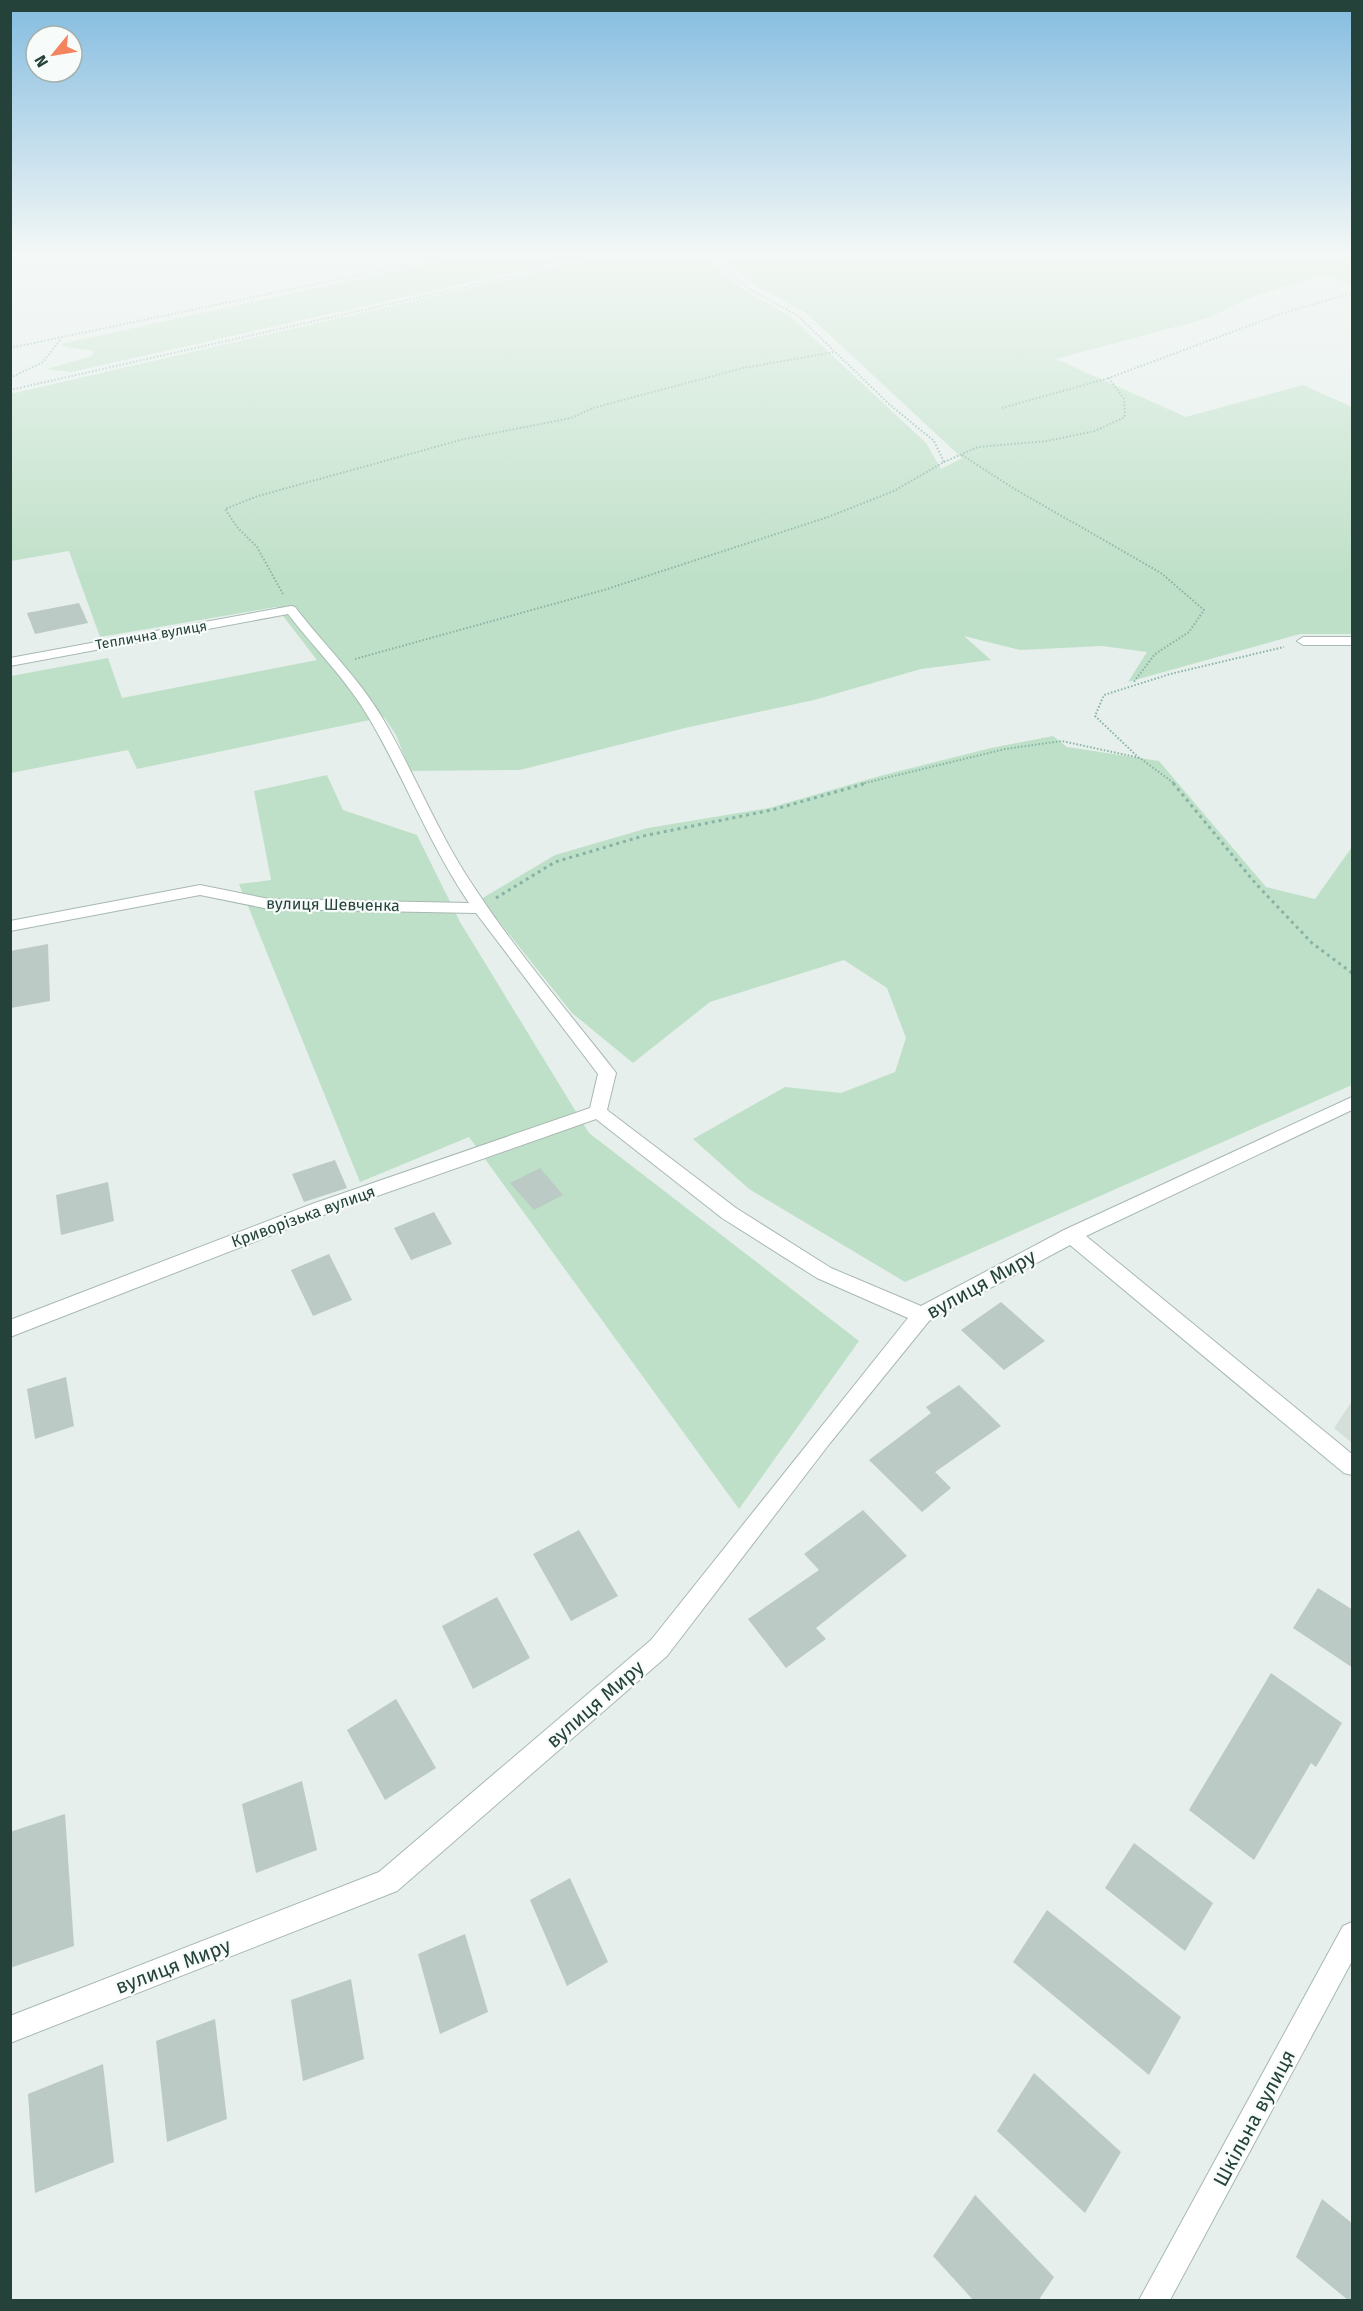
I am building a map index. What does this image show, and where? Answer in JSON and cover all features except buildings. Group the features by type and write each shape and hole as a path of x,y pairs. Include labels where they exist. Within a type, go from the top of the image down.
{"street":[{"name":"Теплична вулиця","path":"10,662 291,610"},
{"path":"291,610 314,642 337,664 375,716 449,860 480,908 607,1073 598,1112 729,1213 824,1273 922,1315"},
{"path":"1304,641 1353,641"},
{"name":"вулиця Шевченка","path":"10,926 200,890 269,904 480,908"},
{"name":"вулиця Миру","path":"10,2030 388,1882 659,1648 823,1437 922,1315 1071,1235 1353,1103"},
{"name":"Криворізька вулиця","path":"10,1329 319,1209 598,1112"},
{"path":"1071,1235 1353,1466"},
{"name":"Шкільна вулиця","path":"1155,2301 1353,1935"}],"path":[{"path":"10,378 43,362"},
{"path":"10,390 134,362"},
{"path":"291,610 257,547 237,527 225,509 258,496 464,439 571,418 593,408 775,362"},
{"path":"845,362 889,404 934,441 944,462"},
{"path":"1002,408 1109,378 1152,362"},
{"path":"337,664 604,590 828,517 894,491 944,462 978,447 1047,441 1095,431 1125,417 1124,399 1109,378"},
{"path":"962,454 1013,488 1161,573 1204,610 1189,633 1155,654 1133,683"},
{"path":"1304,641 1234,661 1133,683 1104,695 1095,716 1140,758 1172,780 1256,884 1312,943 1353,973"},
{"path":"480,908 555,862 643,836 772,810 884,778 1005,749 1062,741 1140,758"}],"shaded area":[{"path":"1352,1401 1352,1443 1334,1428"}],"green space":[{"path":"72,362 116,362 71,372 47,369"},
{"path":"150,362 839,362 926,443 941,469 962,458 859,362 1062,362 1186,417 1303,385 1352,407 1352,634 1300,634 1128,682 1147,652 1102,646 1020,650 964,636 991,660 921,669 814,700 685,728 520,770 410,771 396,735 384,717 137,769 128,750 11,773 11,676 108,658 122,698 317,660 276,607 100,637 69,551 11,561 10,394"},
{"path":"1053,736 1067,747 1159,761 1266,887 1315,899 1352,847 1352,1085 905,1282 749,1189 693,1139 785,1087 841,1093 895,1072 906,1038 887,988 844,960 710,1002 633,1063 572,1013 481,899 555,855 648,828 769,808 880,776 991,748"},
{"path":"327,775 343,810 417,835 460,922 589,1133 859,1341 739,1509 469,1137 360,1182 239,884 271,880 254,791"}]}
